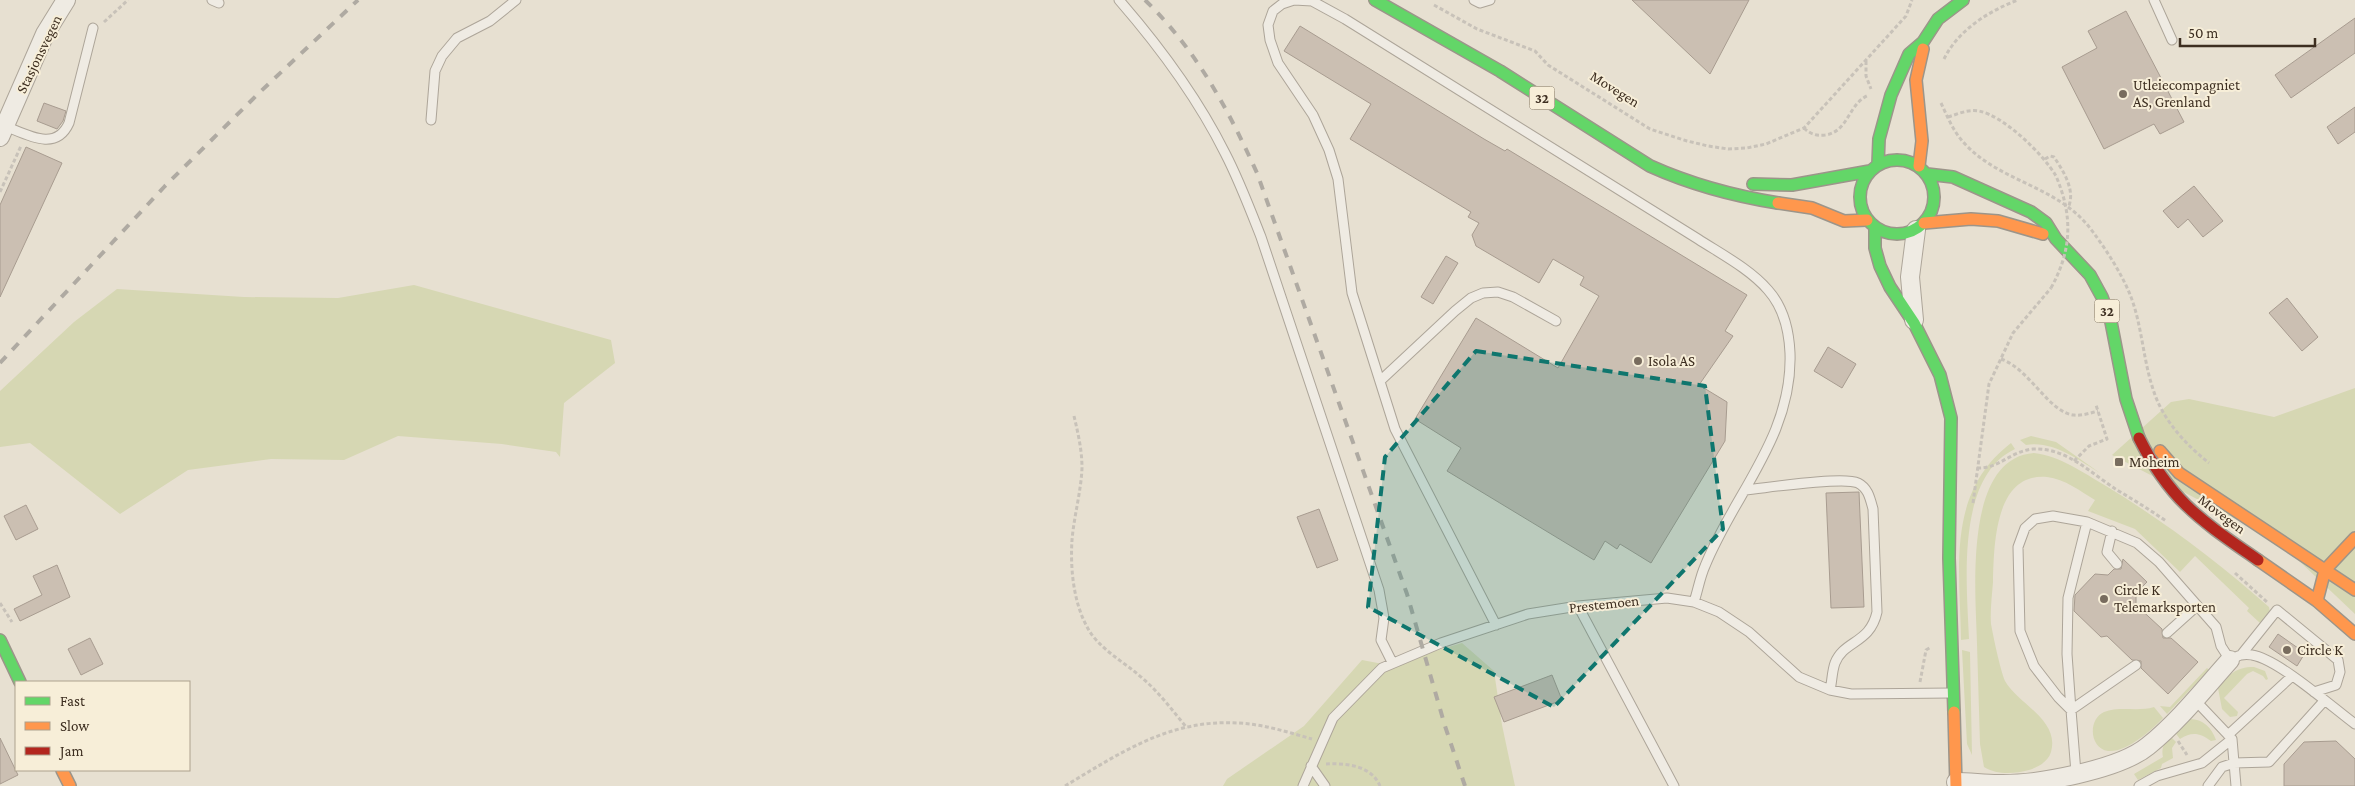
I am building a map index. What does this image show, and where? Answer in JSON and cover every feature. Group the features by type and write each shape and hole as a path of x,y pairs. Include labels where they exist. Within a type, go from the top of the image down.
{"main road":[{"name":"32","path":"1375,0 1500,71 1650,166 1674,177 1712,186 1748,198 1812,208 1844,220 1871,224 1895,235 1920,226"},
{"path":"1956,784 1948,558 1950,418 1940,375 1914,323 1890,287 1880,266 1871,224 1862,211 1860,195 1863,180 1874,168 1879,139 1891,95 1909,54 1923,42 1938,18 1957,2"},
{"path":"1920,226 1930,214 1934,199 1932,183 1923,170 1922,141 1916,96 1916,80 1924,53 1923,42"},
{"name":"32","path":"1712,186 1742,184 1792,185 1874,168 1899,159 1923,170"},
{"name":"Movegen","path":"1923,170 1953,177 2031,212 2046,223 2056,239 2090,275 2102,297 2111,322 2126,399 2137,434 2152,464 2171,490 2197,517 2317,601 2353,585"},
{"name":"Movegen","path":"1920,226 1971,219 1998,221 2056,239"},
{"name":"Movegen","path":"2126,399 2140,426 2179,473 2325,570 2353,585"},
{"path":"2355,538 2325,570 2317,601 2355,634"},
{"path":"0,640 20,681"},
{"path":"62,771 70,786"}],"street":[{"name":"Stasjonsvegen","path":"2,131 45,34 66,0"},
{"path":"1914,323 1910,277 1920,226"},
{"path":"1956,784 1998,784 2066,779 2122,760 2147,747 2235,657"}],"lane":[{"path":"431,120 435,71 442,56 457,38 490,21 516,0"},
{"path":"1119,0 1144,28 1207,121 1242,188 1261,237 1379,590 1384,618 1380,640 1392,662"},
{"path":"1496,625 1395,429 1352,293 1338,180 1330,150 1313,116 1278,63 1270,40 1268,25 1273,11 1282,4 1294,0 1312,1 1345,19 1698,239 1748,273 1768,290 1787,324 1790,365 1781,419 1705,566 1694,602"},
{"path":"1474,0 1480,3 1490,0"},
{"path":"2154,0 2172,40"},
{"path":"2,131 47,139 58,138 64,133 69,123 93,28"},
{"path":"1380,381 1455,311 1471,298 1484,293 1498,292 1513,297 1556,321"},
{"path":"1745,490 1840,481 1856,482 1869,493 1873,509 1877,612 1874,626 1867,634 1840,653 1834,663 1830,690"},
{"path":"2072,710 2058,697 2034,666 2020,631 2018,547 2025,528 2034,519 2053,516 2087,522 2137,543 2216,627 2221,646 2235,657 2252,655 2265,660 2314,692 2355,724"},
{"path":"2066,779 2072,710 2067,654 2068,598 2087,522"},
{"path":"2112,531 2107,552 2117,564"},
{"name":"Prestemoen","path":"1303,786 1310,766 1333,718 1366,681 1392,662 1528,614 1578,606 1667,598 1694,602 1720,612 1749,632 1799,677 1830,690 1851,694 1952,693"},
{"path":"1578,606 1674,786"},
{"path":"2167,633 2197,606"},
{"path":"2235,657 2277,610 2338,660 2340,672 2336,685 2314,692"},
{"path":"2072,710 2136,664"},
{"path":"2138,786 2157,776 2202,763 2292,677"},
{"path":"2195,700 2230,737 2236,786"},
{"path":"2208,786 2222,767 2234,763 2269,762 2324,701"},
{"path":"1310,766 1325,786"}],"path":[{"path":"93,28 106,21 128,0"},
{"name":"Movegen","path":"1432,4 1477,29 1535,51 1548,65 1650,129 1687,141 1728,149 1766,144 1804,128 1906,16 1912,0"},
{"path":"1940,66 1952,44 1976,23 2018,0"},
{"path":"1804,128 1817,136 1840,130 1858,102 1864,97 1873,94 1866,76 1866,61"},
{"path":"1939,96 1948,117 1970,111 1985,113 2030,143 2045,159 2056,176 2066,206 2069,237 2061,267 2050,288 2013,333 1992,377 1985,403 1977,468 1994,467 2018,452 2035,449 2054,451 2074,461 2169,523"},
{"path":"0,192 26,134"},
{"path":"2045,159 2050,156 2054,157 2071,190 2072,199 2068,208"},
{"path":"2001,359 2019,368 2049,401 2066,413 2074,415 2098,411"},
{"path":"2074,461 2088,446 2107,439 2096,405"},
{"path":"1074,416 1081,449 1082,469 1072,540 1073,577 1078,608 1091,633 1108,653 1140,675 1162,697 1187,728"},
{"path":"2231,570 2277,610"},
{"path":"1920,693 1920,675 1926,650 1939,646"},
{"path":"1065,786 1135,744 1158,734 1187,728 1236,722 1267,726 1322,742"},
{"path":"1310,766 1346,763 1356,765 1377,780 1380,786"}],"highlighted area":[{"path":"1476,351 1705,386 1723,529 1554,707 1368,607 1385,457"}],"green space":[{"path":"414,285 611,340 615,363 564,403 560,457 556,452 502,444 398,436 344,460 271,459 188,470 120,514 30,443 0,447 0,391 74,322 117,289 244,297 338,298"},
{"path":"2355,388 2355,614 2278,541 2112,455 2171,402 2189,399 2274,417"},
{"path":"2031,436 2056,442 2100,473 2065,452 2046,445 2026,445 2020,440"},
{"path":"2011,443 2015,449 1996,463 1982,483 1974,507 1969,534 1967,563 1969,639 1961,640 1959,559 1961,533 1966,508 1976,485 1990,463"},
{"path":"2034,453 2072,466 2149,514 2230,574 2269,607 2270,612 2260,623 2247,611 2249,608 2195,556 2180,572 2135,529 2088,511 2095,500 2066,483 2047,477 2030,479 2016,486 2000,514 1994,550 1991,624 2005,681 2044,722 2052,741 2050,756 2039,766 2012,773 2000,773 1984,767 1980,744 1975,595 1978,532 1984,503 1995,478 2011,461"},
{"path":"1462,643 1494,671 1502,725 1515,786 1223,786 1227,779 1304,726 1362,660 1388,665"},
{"path":"1962,650 1970,652 1972,755 1967,744"},
{"path":"2254,667 2265,671 2268,679 2266,680 2263,676 2253,671 2247,674 2224,698 2238,712 2237,716 2230,717 2222,709 2218,688 2237,670"},
{"path":"2207,668 2209,670 2167,714 2160,706 2170,707"},
{"path":"2154,707 2163,718 2138,740 2115,751 2102,749 2097,745 2094,739 2093,727 2095,721 2104,712 2116,709"},
{"path":"2190,719 2203,722 2216,740 2211,741 2196,734 2180,739 2174,731"},
{"path":"2172,738 2176,742 2172,748 2173,758 2162,764 2161,768 2138,780 2134,774 2163,757 2162,751 2164,746"}],"building":[{"path":"1632,0 1749,0 1710,74"},
{"name":"Utleiecompagniet AS, Grenland","path":"2126,11 2184,122 2160,134 2154,124 2104,149 2062,67 2097,48 2088,31"},
{"path":"2355,18 2355,53 2291,98 2275,75"},
{"name":"Isola AS","path":"1300,26 1484,139 1505,151 1507,149 1747,295 1725,331 1733,336 1699,385 1727,402 1725,441 1651,563 1620,544 1617,549 1605,541 1594,560 1447,471 1461,448 1415,419 1476,318 1558,368 1599,296 1580,285 1584,277 1553,259 1539,283 1476,246 1472,235 1479,223 1468,217 1471,212 1350,139 1371,104 1284,51"},
{"path":"44,103 66,111 63,121 57,129 37,121"},
{"path":"2355,107 2355,132 2338,144 2327,127"},
{"path":"26,147 62,163 0,297 0,205"},
{"path":"2194,186 2223,221 2203,237 2188,219 2178,228 2163,211"},
{"path":"1446,256 1458,263 1433,304 1421,297"},
{"path":"2287,298 2318,337 2302,351 2269,313"},
{"path":"1828,347 1856,364 1842,388 1814,371"},
{"path":"1859,492 1864,607 1831,608 1826,493"},
{"path":"26,505 38,529 16,540 4,516"},
{"path":"1319,509 1338,560 1317,568 1297,517"},
{"path":"2123,559 2147,582 2136,593 2136,605 2162,629 2163,638 2171,638 2198,662 2168,694 2141,668 2141,661 2132,660 2107,636 2101,637 2074,611 2075,595 2095,574 2108,575 2114,569 2121,569"},
{"path":"57,565 70,597 20,621 14,609 42,595 33,576"},
{"name":"Circle K","path":"2278,634 2305,653 2297,666 2269,647"},
{"path":"90,638 103,664 81,675 68,649"},
{"path":"1552,675 1562,700 1504,722 1494,697"},
{"path":"0,738 18,775 0,784"},
{"path":"2336,741 2355,759 2355,786 2284,786 2284,764 2304,742"}],"railway":[{"path":"0,363 165,186 260,92 358,0"},
{"path":"1145,0 1180,39 1209,81 1234,125 1257,173 1407,594 1445,726 1465,786"}],"traffic: fast":[{"path":"1375,0 1500,71 1650,166 1712,189 1778,203"},
{"path":"1878,164 1879,139 1891,95 1909,54 1923,42 1938,19 1963,0"},
{"path":"1890,160 1904,160 1918,166 1928,176 1934,190 1934,197 1932,211 1918,228 1904,234 1890,234 1876,228 1866,218 1860,204 1860,190 1866,176 1876,166 1890,160"},
{"path":"1753,184 1792,185 1870,171"},
{"path":"1927,174 1953,177 2031,212 2046,223 2056,239 2090,275 2102,297 2111,322 2126,399 2139,438"},
{"path":"1875,228 1875,248 1880,266 1890,287 1914,323 1940,375 1951,418 1949,558 1954,712"},
{"path":"0,640 20,681"}],"traffic: slow":[{"path":"1919,166 1922,141 1916,80 1923,49"},
{"path":"1778,203 1812,208 1844,221 1867,220"},
{"path":"1924,223 1971,219 1998,221 2043,234"},
{"path":"2160,451 2179,473 2349,586"},
{"path":"2317,601 2325,570 2355,538"},
{"path":"2258,560 2317,601"},
{"path":"2349,586 2355,590"},
{"path":"2317,601 2355,634"},
{"path":"1954,712 1956,786"},
{"path":"62,771 70,786"}],"traffic: jam":[{"path":"2139,438 2163,479 2189,508 2258,560"}],"place":[{"name":"Utleiecompagniet AS, Grenland","path":"2123,94"},
{"name":"Isola AS","path":"1638,361"},
{"name":"Moheim","path":"2119,462"},
{"name":"Circle K Telemarksporten","path":"2104,599"},
{"name":"Circle K","path":"2287,650"}]}
